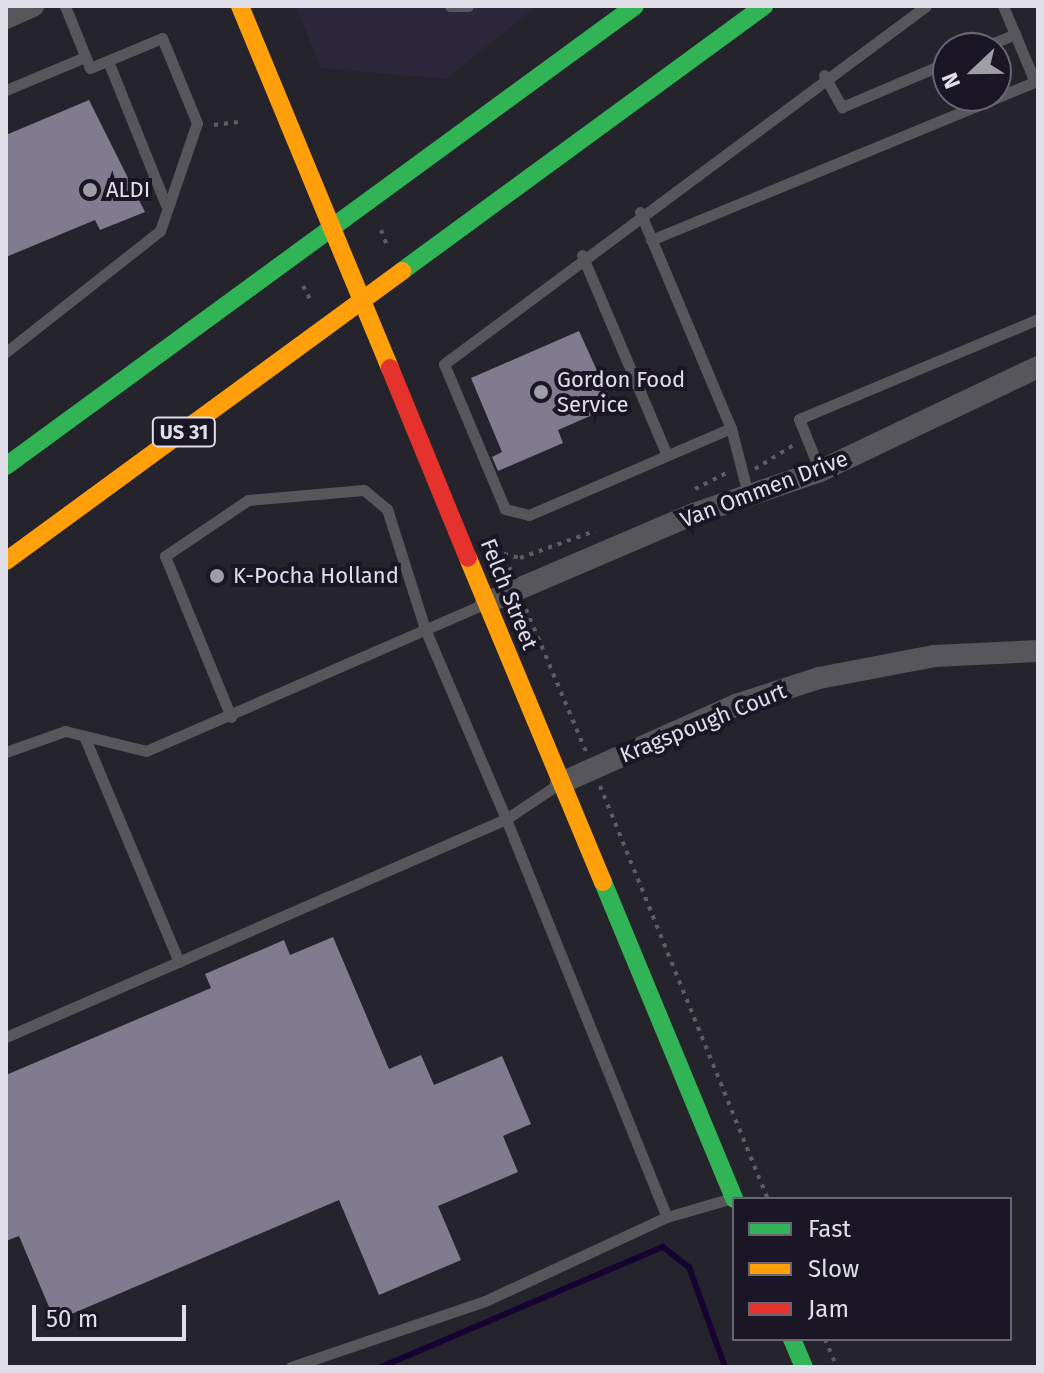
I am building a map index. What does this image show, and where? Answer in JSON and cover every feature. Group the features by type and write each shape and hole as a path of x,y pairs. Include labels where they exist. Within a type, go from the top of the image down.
{"main road":[{"name":"Felch Street","path":"240,6 734,1197"},
{"path":"6,466 635,6"},
{"name":"US 31","path":"6,561 764,6"},
{"path":"793,1341 804,1367"}],"street":[{"name":"Van Ommen Drive","path":"486,603 748,494 820,471 1038,367"},
{"name":"Kragspough Court","path":"561,783 736,705 819,678 934,656 1038,651"}],"lane":[{"path":"6,352 127,263 160,231 166,205 197,123 162,38 90,68 65,6"},
{"path":"450,6 468,6"},
{"path":"731,428 529,515 505,509 444,364 582,255 824,75 926,6"},
{"path":"651,240 1035,82 1003,6"},
{"path":"6,90 85,57"},
{"path":"108,61 166,205"},
{"path":"824,75 842,107 932,69"},
{"path":"640,212 731,428 739,471 748,494"},
{"path":"582,255 667,455"},
{"path":"820,471 799,419 1038,319"},
{"path":"231,717 165,556 232,507 364,490 376,496 425,629 506,819 667,1217"},
{"path":"6,752 65,731 146,751 231,717 486,603"},
{"path":"84,736 179,962"},
{"path":"6,1037 506,819 561,783"},
{"path":"291,1367 485,1301 667,1217 732,1199"}],"path":[{"path":"214,125 238,122"},
{"path":"380,228 389,250"},
{"path":"302,284 313,305"},
{"path":"691,492 807,437"},
{"path":"603,528 520,558 504,554 767,1197"},
{"path":"826,1341 837,1367"}],"shaded area":[{"path":"296,6 537,6 446,79 321,68"}],"building":[{"path":"89,100 145,212 100,230 95,220 6,257 6,135"},
{"name":"Gordon Food Service","path":"579,331 613,406 558,430 563,443 498,471 492,457 502,452 471,378"},
{"path":"333,937 389,1069 421,1055 434,1085 502,1056 531,1124 503,1136 518,1172 438,1206 461,1260 379,1295 339,1200 55,1321 19,1236 6,1241 6,1075 211,988 205,974 284,940 290,955"}],"waterway":[{"path":"381,1367 663,1247 689,1267 725,1367"}],"traffic: fast":[{"path":"6,466 635,6"},
{"path":"402,271 764,6"},
{"path":"603,882 733,1197"},
{"path":"793,1341 804,1367"}],"traffic: slow":[{"path":"240,6 390,368"},
{"path":"6,561 402,271"},
{"path":"468,558 603,882"}],"traffic: jam":[{"path":"390,368 468,558"}],"place":[{"name":"ALDI","path":"90,190"},
{"name":"Gordon Food Service","path":"541,392"},
{"name":"K-Pocha Holland","path":"217,576"}]}
